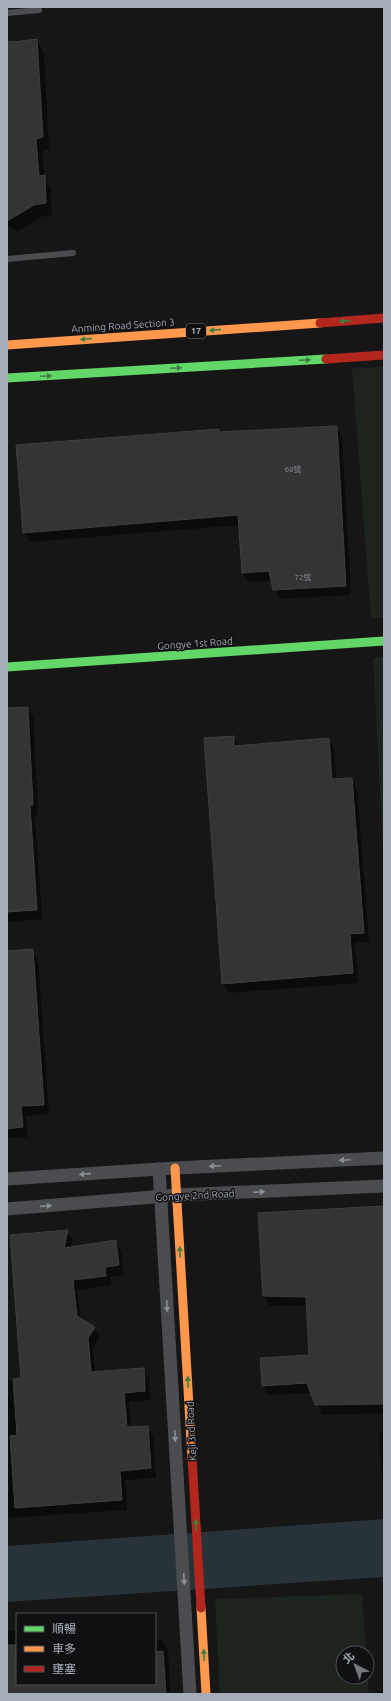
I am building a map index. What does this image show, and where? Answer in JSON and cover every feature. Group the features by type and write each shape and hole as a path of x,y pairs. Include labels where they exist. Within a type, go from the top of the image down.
{"street":[{"name":"Anming Road Section 3","path":"7,344 384,318"},
{"path":"7,378 384,355"},
{"name":"Gongye 1st Road","path":"7,667 384,641"},
{"path":"7,1179 175,1168 384,1158"},
{"name":"Keji 3rd Road","path":"175,1168 206,1694"},
{"name":"Keji 3rd Road","path":"159,1169 190,1694"},
{"name":"Gongye 2nd Road","path":"7,1209 177,1195 384,1186"}],"lane":[{"path":"7,13 39,10"},
{"path":"7,259 73,253"}],"shaded area":[{"path":"384,367 384,618 371,618 352,368"},
{"path":"384,657 384,846 383,848 373,658"},
{"path":"384,1519 384,1577 7,1602 7,1546"},
{"path":"362,1594 365,1645 335,1645 335,1685 368,1685 369,1694 220,1694 215,1599"}],"building":[{"path":"37,39 43,137 36,139 39,176 45,175 46,203 34,205 7,221 7,41 13,42"},
{"path":"337,426 346,586 273,590 269,571 242,573 238,515 23,533 16,445 219,429 219,432"},
{"path":"28,707 33,805 30,805 37,910 7,912 7,708"},
{"path":"234,736 234,746 329,738 332,779 352,778 364,933 350,934 353,973 222,984 204,738"},
{"path":"33,949 44,1105 21,1106 23,1127 7,1129 7,951"},
{"path":"384,1206 384,1404 315,1405 307,1383 262,1386 260,1358 309,1355 306,1297 263,1296 258,1213"},
{"path":"68,1230 64,1248 116,1240 119,1265 105,1267 106,1276 73,1280 77,1316 95,1327 88,1338 91,1372 144,1368 145,1391 124,1393 127,1427 148,1426 151,1468 120,1471 122,1500 15,1508 10,1436 17,1435 13,1379 21,1378 10,1235"},
{"path":"7,1645 16,1645 16,1685 156,1685 156,1652 163,1651 166,1694 7,1694"}],"traffic: fast":[{"path":"7,378 326,359"},
{"path":"7,667 384,641"}],"traffic: slow":[{"path":"7,345 320,323"},
{"path":"175,1168 192,1457"},
{"path":"201,1608 206,1694"}],"traffic: jam":[{"path":"320,323 384,318"},
{"path":"326,359 384,355"},
{"path":"192,1457 201,1608"}]}
